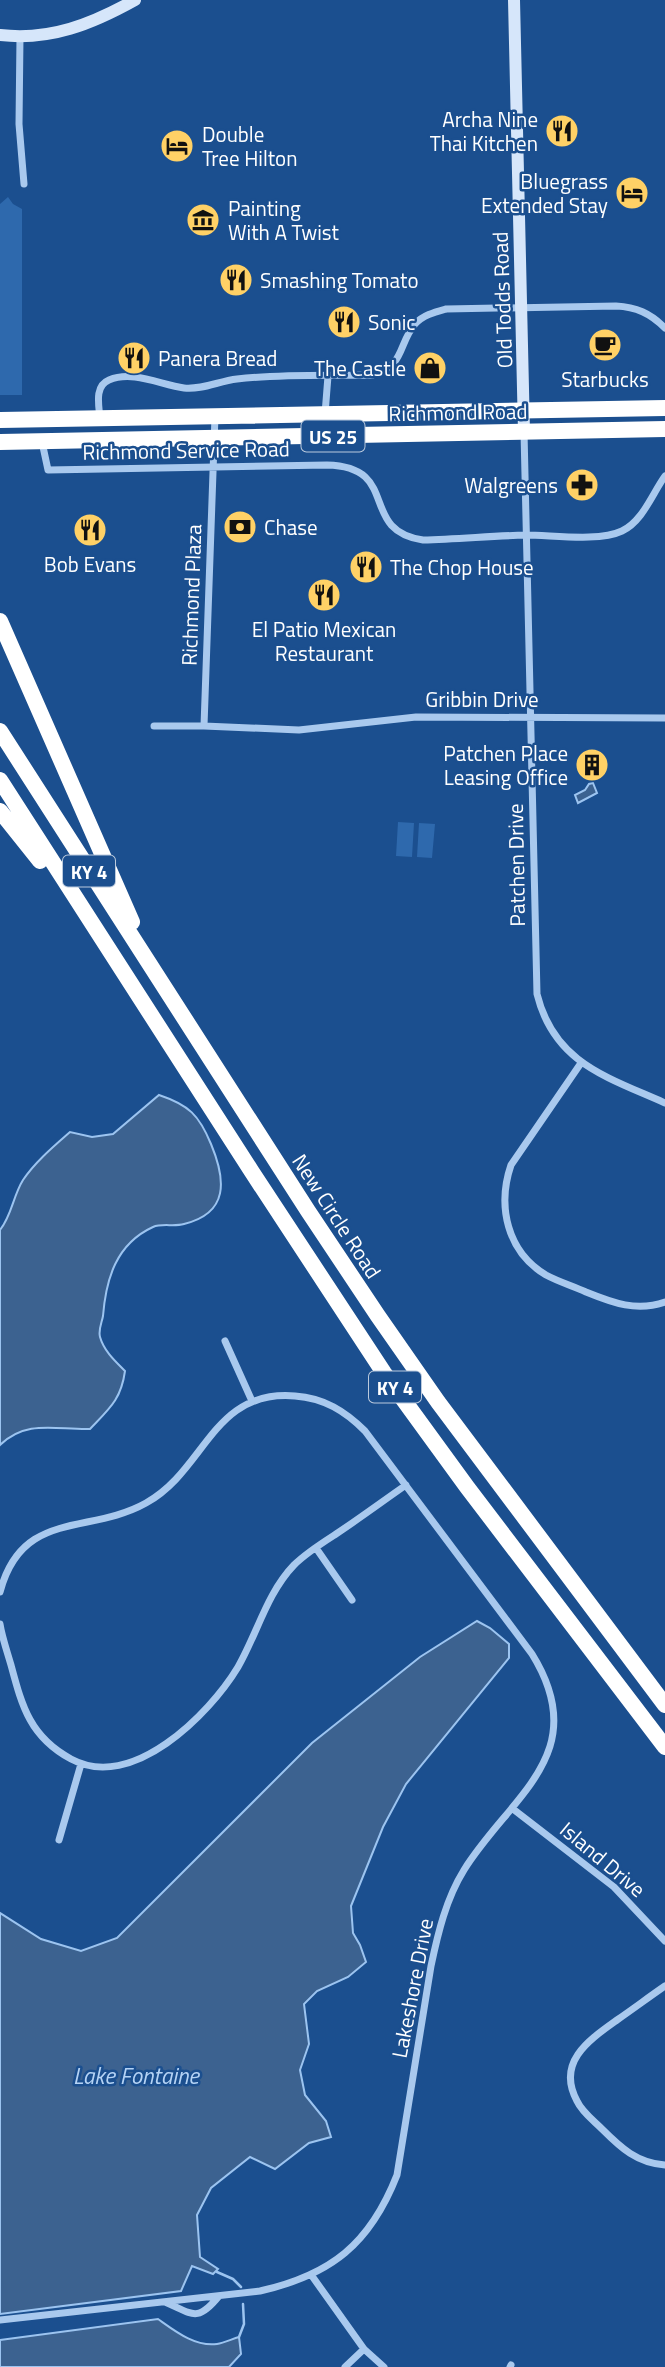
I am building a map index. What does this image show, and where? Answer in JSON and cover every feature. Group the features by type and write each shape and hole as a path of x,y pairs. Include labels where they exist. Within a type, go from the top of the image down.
{"highway":[{"name":"Richmond Road","path":"4,419 665,408"},
{"name":"Richmond Road","path":"0,442 665,429"},
{"path":"0,621 128,914 178,1011"},
{"name":"New Circle Road","path":"0,731 308,1211 438,1402 665,1705"},
{"name":"KY 4","path":"0,780 384,1373 467,1487 665,1747"},
{"path":"0,811 51,874 149,1011"}],"main road":[{"path":"0,35 47,35 84,26 135,0"},
{"name":"Old Todds Road","path":"514,0 524,432"}],"street":[{"path":"20,37 19,124 24,184"},
{"name":"Richmond Service Road","path":"100,419 100,389 112,379 140,378 193,389 238,379 373,375 386,370 400,356 414,326 432,313 456,309 588,305 634,307 650,315 665,328"},
{"path":"325,414 328,376"},
{"name":"Richmond Plaza","path":"204,726 215,416"},
{"name":"Patchen Drive","path":"524,432 537,994 550,1028 564,1048 581,1063 665,1103"},
{"name":"Richmond Service Road","path":"42,442 48,470 327,465 350,467 367,478 377,493 385,519 400,534 424,540 527,535 580,537 622,531 643,511 665,476"},
{"name":"Gribbin Drive","path":"204,726 299,730 390,718 665,718"},
{"path":"154,726 204,726"},
{"path":"581,1063 511,1165 504,1205 510,1233 527,1259 548,1276 624,1306 647,1307 665,1302"},
{"path":"225,1341 252,1401"},
{"name":"Lakeshore Drive","path":"0,1592 8,1570 17,1556 35,1539 57,1528 121,1514 145,1504 162,1494 182,1473 220,1423 239,1408 266,1397 303,1397 342,1410 365,1431 532,1654 547,1684 553,1725 549,1748 534,1781 465,1868 443,1916 431,1966 402,2151 391,2192 363,2236 338,2260 312,2276 286,2286 0,2320"},
{"path":"0,1624 29,1720 51,1747 81,1764 113,1766 142,1759 169,1742 216,1698 235,1672 285,1575 303,1557 406,1485"},
{"path":"316,1548 352,1600"},
{"path":"60,1840 81,1764"},
{"name":"Island Drive","path":"513,1809 614,1888 665,1941"},
{"path":"665,1986 582,2047 573,2063 571,2084 573,2094 583,2110 629,2154 649,2163 665,2165"},
{"path":"312,2276 364,2349 384,2367"},
{"name":"Lakeshore Drive","path":"165,2302 195,2314 205,2312 219,2296"},
{"path":"345,2367 364,2349"}],"shaded area":[{"path":"8,197 22,209 22,395 0,395 0,204"},
{"path":"398,822 414,823 412,857 396,856"},
{"path":"419,823 435,824 432,858 417,857"}],"water":[{"path":"593,783 597,793 578,803 575,795"},
{"path":"159,1095 192,1112 207,1134 216,1157 221,1182 216,1203 199,1219 180,1225 153,1227 140,1234 115,1264 107,1289 100,1334 107,1351 125,1371 121,1389 108,1410 90,1429 31,1429 10,1437 0,1445 0,1230 28,1173 70,1132 92,1137 113,1134"},
{"name":"Lake Fontaine","path":"477,1621 509,1644 509,1658 406,1784 383,1827 351,1906 353,1933 366,1962 348,1977 317,1991 304,2004 309,2044 300,2070 305,2095 326,2121 331,2137 309,2143 275,2169 250,2157 211,2188 197,2215 200,2257 218,2269 213,2274 192,2266 181,2291 0,2314 0,1913 41,1939 81,1951 117,1938 312,1743 420,1657"},
{"path":"158,2319 201,2343 217,2344 239,2337 241,2354 229,2367 0,2367 0,2340"}],"waterway":[{"path":"217,2272 233,2279 241,2287"},
{"path":"239,2337 244,2324 243,2304"}],"place":[{"name":"Archa Nine Thai Kitchen","path":"562,131"},
{"name":"Double Tree Hilton","path":"177,146"},
{"name":"Bluegrass Extended Stay","path":"632,193"},
{"name":"Painting With A Twist","path":"203,220"},
{"name":"Smashing Tomato","path":"236,280"},
{"name":"Sonic","path":"344,322"},
{"name":"Starbucks","path":"605,345"},
{"name":"Panera Bread","path":"134,358"},
{"name":"The Castle","path":"430,368"},
{"name":"Walgreens","path":"582,485"},
{"name":"Chase","path":"240,527"},
{"name":"Bob Evans","path":"90,530"},
{"name":"The Chop House","path":"366,567"},
{"name":"El Patio Mexican Restaurant","path":"324,595"},
{"name":"Patchen Place Leasing Office","path":"592,765"}]}
